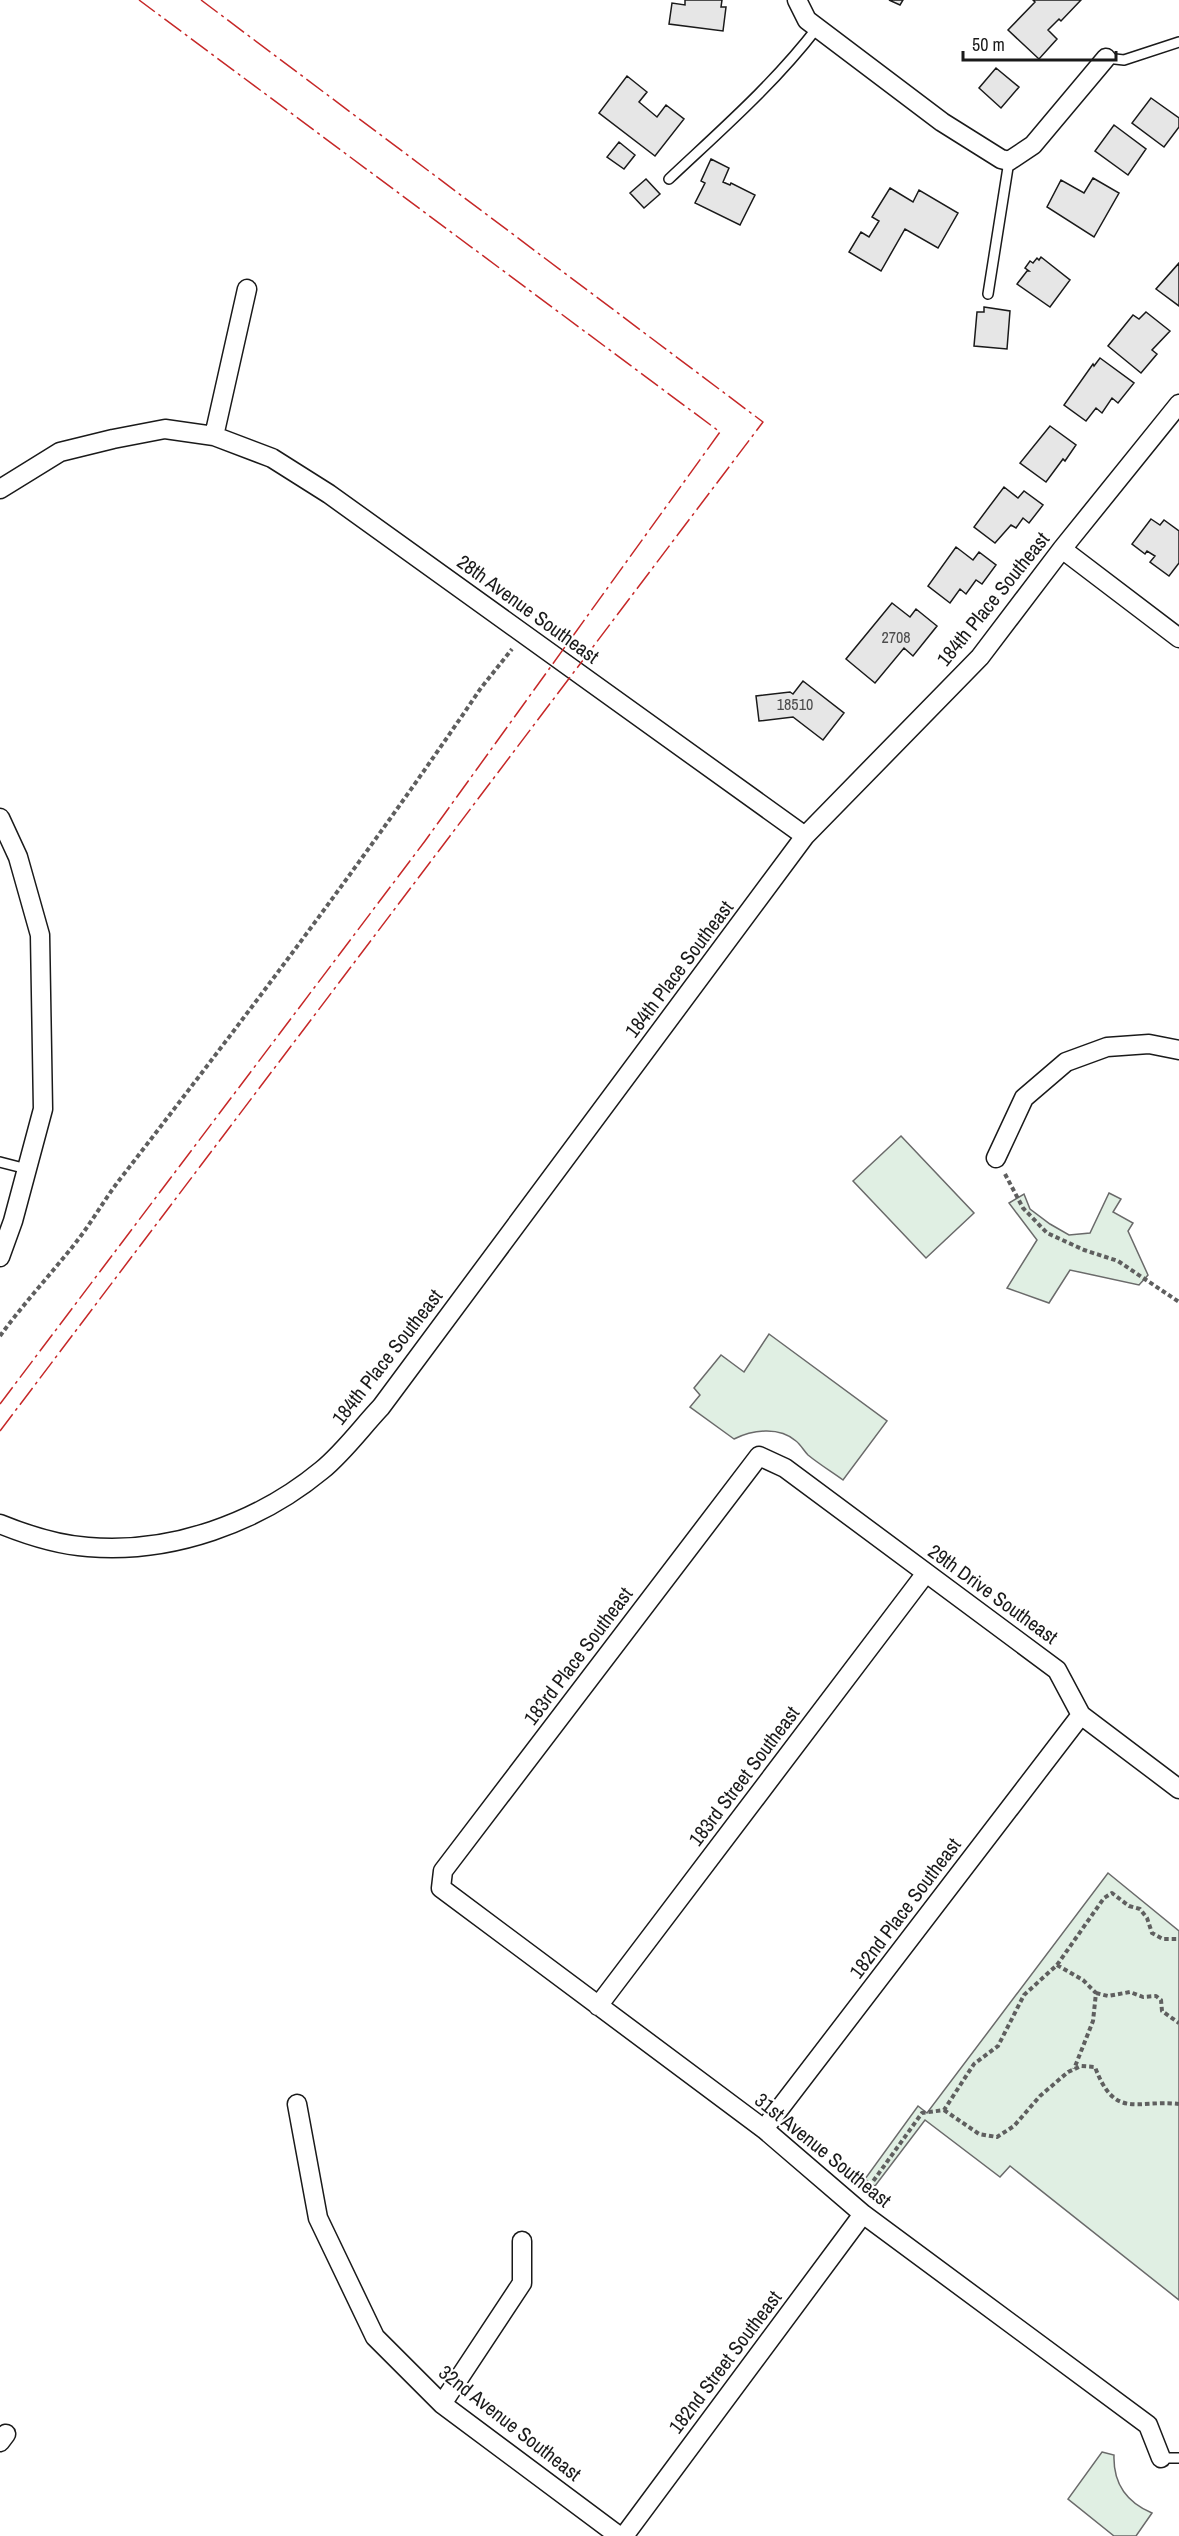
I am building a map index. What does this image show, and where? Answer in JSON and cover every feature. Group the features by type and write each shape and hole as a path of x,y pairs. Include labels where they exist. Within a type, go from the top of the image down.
{"street":[{"path":"797,0 807,20 817,28 942,122 1001,159 1009,161 1033,145 1106,58"},
{"path":"214,436 247,289"},
{"name":"184th Place Southeast","path":"0,1524 26,1534 88,1547 152,1546 201,1536 267,1507 322,1470 381,1407 806,836 980,657 1062,549 1179,404"},
{"name":"28th Avenue Southeast","path":"0,489 60,453 113,438 165,429 214,436 272,458 319,488 524,633 806,836"},
{"path":"1062,549 1179,638"},
{"path":"0,818 18,857 40,935 43,1010 43,1109 13,1221 0,1257"},
{"path":"996,1158 1024,1098 1066,1062 1107,1047 1149,1044 1179,1050"},
{"name":"29th Drive Southeast","path":"759,1455 785,1468 1057,1670 1081,1715 1179,1789"},
{"name":"183rd Place Southeast","path":"441,1888 443,1871 759,1455"},
{"name":"183rd Street Southeast","path":"598,2006 926,1573"},
{"name":"182nd Place Southeast","path":"764,2129 1081,1715"},
{"name":"31st Avenue Southeast","path":"441,1888 764,2129 863,2214 1148,2425 1170,2458"},
{"name":"32nd Avenue Southeast","path":"297,2104 318,2218 375,2337 442,2404 622,2536"},
{"name":"182nd Street Southeast","path":"622,2536 863,2214"},
{"path":"442,2404 522,2283 522,2241"}],"lane":[{"path":"669,179 765,89 790,63 817,28"},
{"path":"1106,58 1124,60 1179,42"},
{"path":"988,294 1009,161"},
{"path":"0,1162 27,1169"}],"path":[{"path":"0,1336 77,1241 123,1175 288,961 480,688 524,633"},
{"path":"996,1158 1023,1208 1047,1233 1118,1262 1179,1302"},
{"path":"944,2110 974,2064 998,2046 1024,1995 1057,1965 1104,1898 1112,1893 1129,1906 1140,1909 1147,1918 1152,1933 1163,1939 1179,1939"},
{"path":"1057,1965 1083,1980 1096,1993 1108,1996 1130,1992 1143,1997 1156,1996 1161,2000 1162,2012 1179,2023"},
{"path":"1074,2069 1094,2021 1096,1993"},
{"path":"869,2187 922,2113 944,2110 979,2134 997,2137 1014,2126 1040,2096 1081,2066 1095,2067 1102,2086 1118,2101 1135,2106 1179,2104"}],"green space":[{"path":"901,1136 974,1213 926,1258 853,1181"},
{"path":"1109,1193 1121,1199 1113,1212 1133,1223 1128,1231 1148,1275 1139,1285 1070,1270 1049,1303 1007,1288 1037,1240 1009,1203 1024,1194 1030,1209 1050,1224 1069,1235 1090,1233"},
{"path":"769,1334 887,1421 843,1480 808,1455 789,1436 774,1431 765,1431 749,1433 734,1439 690,1407 700,1395 694,1388 721,1355 744,1372"},
{"path":"1108,1873 1179,1931 1179,2300 1010,2166 1000,2177 925,2120 875,2186 865,2179 918,2106 927,2113"},
{"path":"1102,2452 1114,2455 1119,2483 1128,2497 1152,2513 1136,2536 1114,2536 1068,2499"}],"building":[{"path":"685,0 722,0 721,7 726,7 723,31 669,24 672,3 685,5"},
{"path":"889,0 903,0 900,5"},
{"path":"1033,0 1081,0 1061,21 1059,19 1048,30 1057,39 1039,59 1008,30 1035,2"},
{"path":"996,68 1019,87 1001,108 979,88"},
{"path":"627,76 647,92 639,102 657,117 666,105 684,119 655,156 599,113"},
{"path":"1151,98 1179,118 1179,127 1164,147 1132,123"},
{"path":"1114,125 1146,149 1128,175 1095,151"},
{"path":"619,142 635,155 624,169 607,157"},
{"path":"711,159 729,168 723,182 730,185 731,183 755,195 740,225 695,203 705,183 701,181"},
{"path":"1093,178 1119,193 1094,237 1047,207 1061,180 1084,193"},
{"path":"646,179 660,194 644,208 630,193"},
{"path":"890,188 913,202 919,190 958,213 938,248 905,229 881,271 849,252 861,232 869,237 879,221 872,217"},
{"path":"1041,257 1070,280 1050,307 1017,284 1029,271 1025,268 1030,261 1033,263"},
{"path":"1179,263 1179,306 1156,289"},
{"path":"984,307 1010,311 1007,349 974,346 977,312 984,312"},
{"path":"1146,312 1170,331 1152,350 1157,354 1141,373 1108,346 1133,315 1139,319"},
{"path":"1100,358 1134,383 1118,403 1112,398 1102,413 1096,408 1086,421 1064,405 1093,364 1094,366"},
{"path":"1050,426 1076,445 1046,482 1020,463"},
{"path":"1004,487 1018,498 1024,491 1043,505 1029,523 1023,518 1016,528 1011,525 995,543 974,527"},
{"path":"1151,519 1160,525 1164,520 1179,531 1179,563 1169,576 1150,562 1155,556 1147,551 1145,554 1132,544"},
{"path":"956,547 973,560 979,552 996,565 982,584 976,580 966,594 960,589 950,603 928,586"},
{"path":"892,603 910,617 916,609 937,626 913,656 904,648 875,683 846,659"},
{"path":"803,681 844,713 823,740 793,717 759,721 756,696 790,692 793,694"}],"power":[{"path":"0,1404 425,841 720,432 139,0"},
{"path":"0,1431 763,422 201,0"}]}
